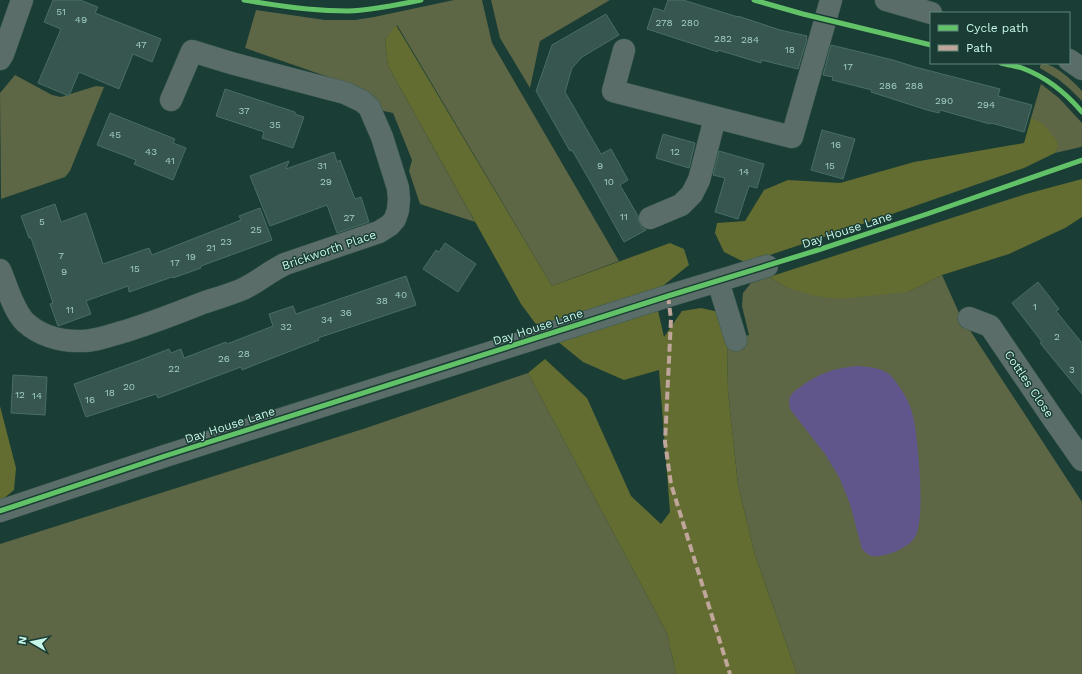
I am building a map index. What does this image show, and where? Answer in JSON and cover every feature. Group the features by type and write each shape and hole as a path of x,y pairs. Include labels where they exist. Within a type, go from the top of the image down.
{"street":[{"path":"0,59 22,0"},
{"path":"624,50 613,91 792,137 831,0"},
{"path":"886,0 930,13"},
{"name":"Brickworth Place","path":"0,270 20,316 31,326 44,334 54,338 79,342 93,340 147,324 243,288 285,264 379,232 390,225 395,219 400,199 398,188 382,137 369,107 362,101 345,93 231,63 192,50 171,100"},
{"path":"1070,61 1082,69"},
{"path":"650,218 681,204 692,194 698,180 715,118"},
{"name":"Day House Lane","path":"0,511 151,461 767,266"},
{"path":"718,281 736,340"},
{"name":"Cottles Close","path":"969,318 990,326 1082,460"}],"green space":[{"path":"454,0 482,0 492,43 619,261 552,286 397,25 385,40 388,66 475,222 420,204 409,171 412,160 393,113 379,110 372,95 363,89 245,48 256,10 325,20 355,20"},
{"path":"491,0 610,0 540,41 530,88 500,38"},
{"path":"396,25 552,286 670,243 684,249 689,265 654,293 664,337 682,311 701,308 719,312 727,341 728,392 738,485 755,555 797,674 676,674 667,633 528,373 545,359 587,398 631,496 661,524 670,512 659,370 624,380 583,362 535,323 521,304 388,66 385,40"},
{"path":"1041,64 1047,64 1064,74 1082,91 1082,101 1058,79 1040,68"},
{"path":"15,75 52,95 61,97 96,86 104,87 70,171 65,177 1,199 0,93"},
{"path":"1041,84 1059,98 1082,123 1081,147 1055,153 1058,148 1031,118"},
{"path":"1031,118 1043,124 1057,141 1058,148 1055,153 1024,168 746,263 724,252 715,233 717,223 745,221 764,190 788,180 840,183 914,162 1024,143"},
{"path":"1082,179 1082,217 1065,228 1009,254 942,275 908,292 838,299 811,295 786,287 769,277 1026,194"},
{"path":"942,275 960,315 1082,502 1082,674 797,674 755,555 738,485 728,392 727,341 749,335 742,306 743,293 751,283 769,277 786,287 908,292"},
{"path":"528,373 667,633 676,674 0,674 0,544 366,428"},
{"path":"0,406 16,468 14,490 3,499 0,499"}],"shaded area":[{"path":"857,366 879,369 891,376 901,389 910,405 917,441 921,497 918,528 915,537 907,545 896,551 877,556 869,555 862,549 850,504 839,477 825,454 790,409 789,405 790,397 793,393 821,374 842,368"}],"building":[{"path":"53,0 80,0 98,7 95,13 161,39 152,62 133,54 119,89 79,72 69,96 38,83 61,29 44,22"},
{"path":"668,0 683,0 780,30 807,36 798,69 761,60 761,63 718,50 718,52 647,29 654,8 664,11"},
{"path":"606,14 619,35 582,57 572,68 565,92 601,154 611,149 628,180 620,185 638,216 639,223 642,228 646,230 624,242 572,150 570,151 536,91 552,45"},
{"path":"831,45 1000,89 998,96 1032,105 1024,132 940,110 939,113 927,110 871,92 872,90 832,80 833,77 823,75"},
{"path":"225,89 295,112 295,114 304,117 293,148 262,138 264,132 216,116"},
{"path":"110,113 175,139 173,143 186,148 173,180 134,164 136,160 97,145"},
{"path":"822,130 855,139 843,179 811,170"},
{"path":"663,134 695,143 689,168 656,158"},
{"path":"719,151 764,164 757,188 749,186 738,219 715,212 725,178 713,175"},
{"path":"334,152 337,162 340,160 355,199 361,197 369,222 337,233 327,205 270,226 250,176 289,161 286,169"},
{"path":"55,204 61,222 86,213 103,264 149,248 152,255 241,220 239,216 260,208 272,240 173,278 172,277 129,292 128,286 86,301 91,314 58,326 50,304 53,303 42,270 31,238 29,238 21,216"},
{"path":"445,243 476,264 458,292 423,269 436,250 439,252"},
{"path":"406,276 416,305 318,338 319,340 242,370 241,367 158,398 156,394 86,417 74,384 169,349 171,353 181,349 184,358 226,342 227,344 273,326 269,314 293,306 296,314"},
{"path":"1038,282 1059,309 1056,311 1082,343 1082,394 1040,343 1042,342 1012,303"},
{"path":"13,375 47,377 45,415 11,413"}],"marked path":[{"path":"668,296 671,319 665,442 671,484 730,674"}],"cycle path":[{"path":"244,0 296,8 348,11 421,0"},
{"path":"754,0 803,14 930,45"},
{"path":"1005,64 1022,68 1047,81 1069,98 1082,112"},
{"path":"0,511 165,456 668,296 818,250 1082,160"}]}
